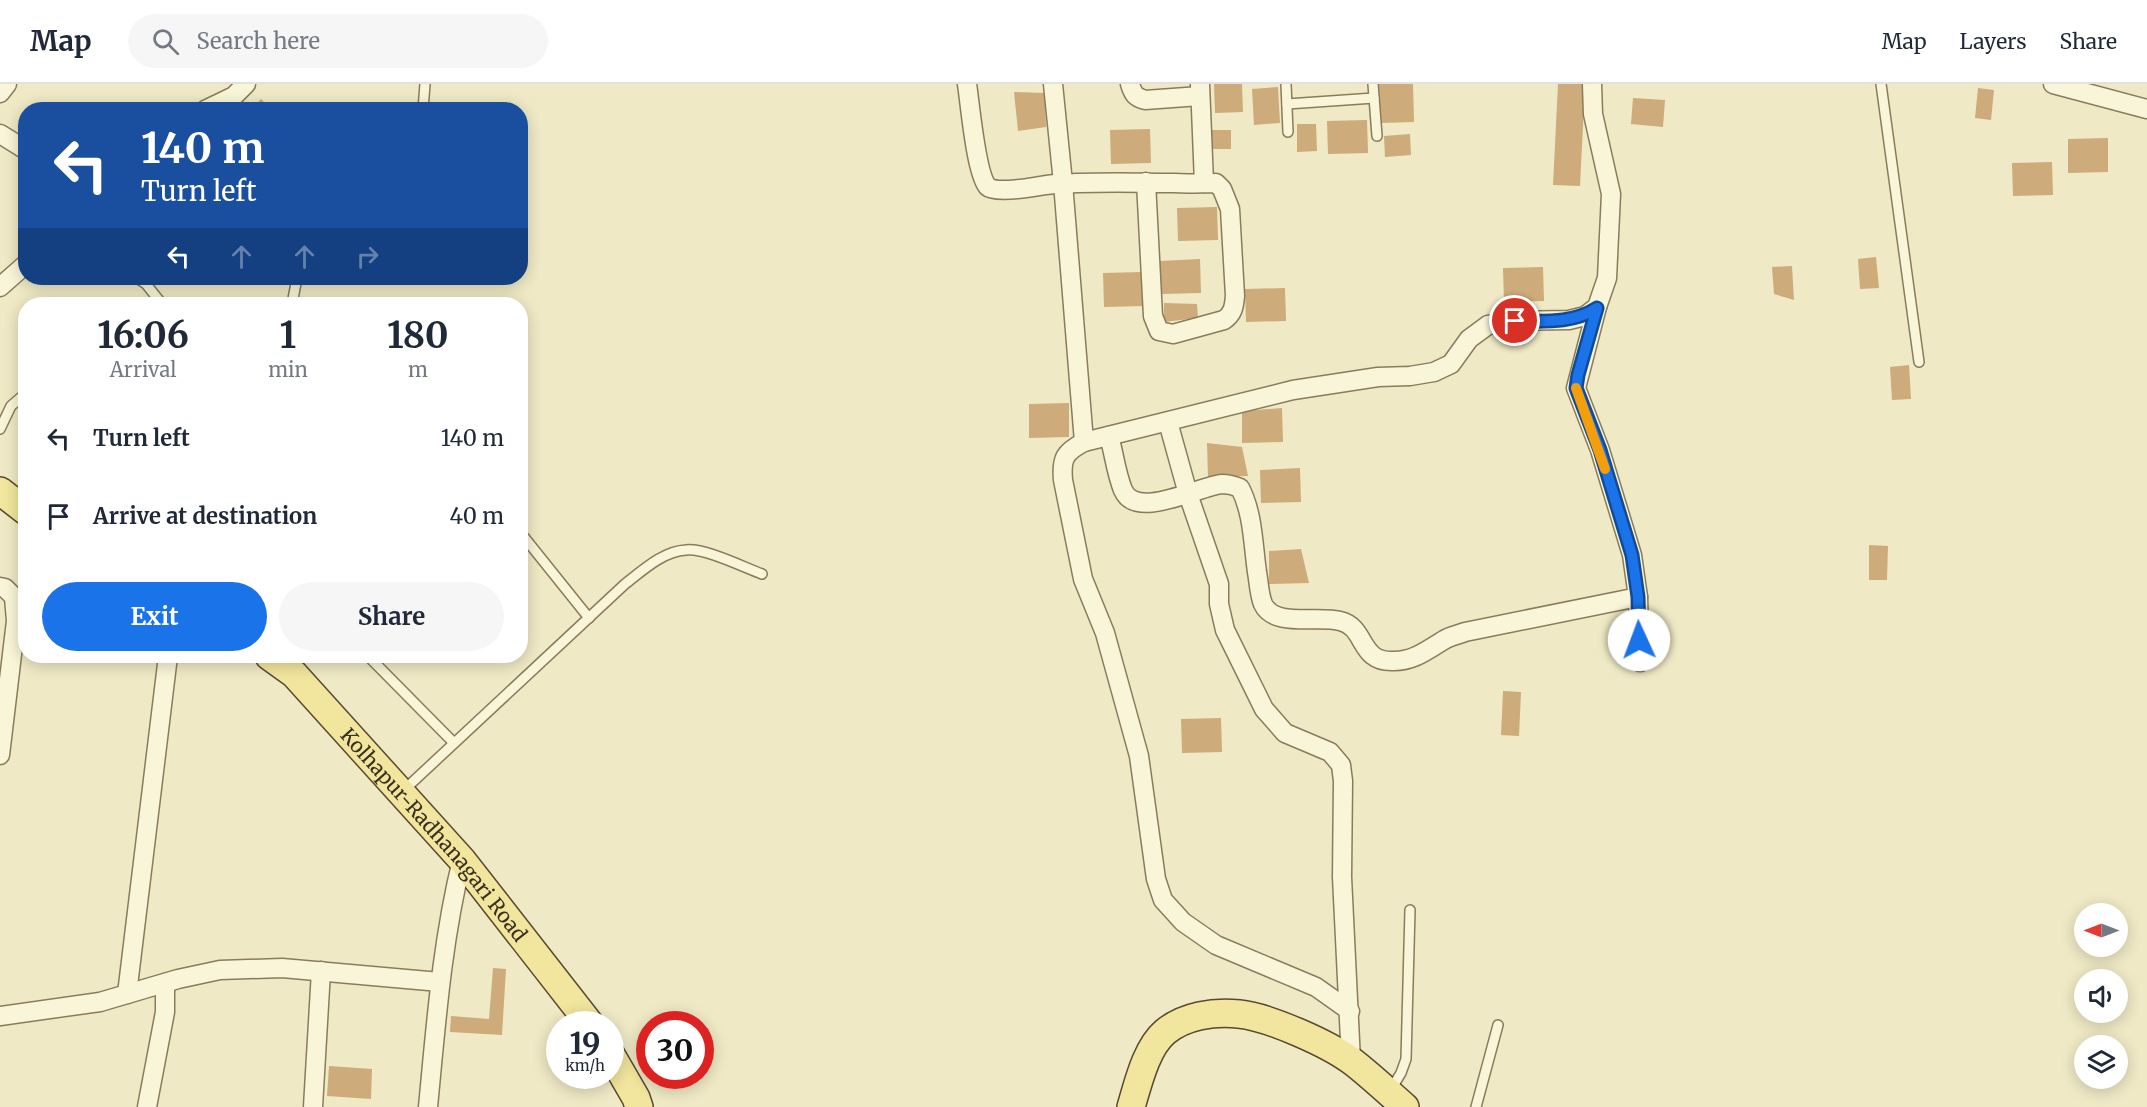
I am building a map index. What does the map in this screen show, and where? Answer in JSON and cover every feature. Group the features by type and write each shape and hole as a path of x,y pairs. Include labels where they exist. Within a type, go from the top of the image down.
{"main road":[{"path":"0,491 18,505"},
{"name":"Kolhapur-Radhanagari Road","path":"279,663 294,674 462,860 580,1011"},
{"path":"1131,1107 1146,1059 1163,1034 1180,1022 1203,1015 1239,1014 1264,1020 1306,1036 1351,1061 1397,1100"},
{"path":"624,1076 639,1107"}],"street":[{"path":"0,93 7,84"},
{"path":"222,102 234,96 246,84"},
{"path":"967,84 980,169 987,186 993,189 1005,190 1064,183 1146,182 1215,183 1222,189 1230,209 1234,309 1224,320 1188,331 1165,334 1159,331 1153,316 1146,182"},
{"path":"1053,84 1064,183 1084,442"},
{"path":"1130,84 1132,92 1145,100 1200,90 1204,183"},
{"path":"1592,84 1593,114 1611,194 1607,279 1576,388 1600,450 1632,555 1638,597 1640,662"},
{"path":"2053,84 2147,109"},
{"path":"0,134 18,145"},
{"path":"0,286 18,271"},
{"path":"1350,1011 1316,987 1216,945 1183,922 1163,900 1156,879 1139,756 1105,633 1083,579 1063,480 1062,469 1065,457 1070,450 1084,442 1293,390 1378,377 1410,376 1434,372 1451,364 1469,339 1488,325 1515,321 1569,320 1584,316 1597,308"},
{"path":"1168,422 1188,494 1219,584 1219,604 1226,630 1264,709 1284,733 1330,752 1341,765 1343,781 1342,877 1351,1061"},
{"path":"1109,436 1123,491 1129,499 1136,502 1154,503 1219,484 1231,484 1240,488 1249,516 1260,593 1267,611 1275,616 1291,619 1338,620 1349,624 1371,655 1391,662 1415,657 1446,639 1465,632 1638,597"},
{"path":"0,587 5,588 15,597 16,621 0,755"},
{"path":"127,994 167,663"},
{"path":"428,1107 440,982 451,909 462,860"},
{"path":"0,1016 100,1002 220,970 282,968 440,982"},
{"path":"313,1107 321,971"},
{"path":"147,1107 165,1012 165,983"}],"lane":[{"path":"424,102 425,84"},
{"path":"1286,84 1288,132"},
{"path":"1373,84 1377,136"},
{"path":"1881,84 1919,362"},
{"path":"1287,104 1374,98"},
{"path":"147,285 156,297"},
{"path":"0,429 11,406 18,400"},
{"path":"528,542 589,618"},
{"path":"402,792 589,618 657,560 687,549 701,551 762,574"},
{"path":"375,663 454,743"},
{"path":"1397,1100 1401,1073 1406,1059 1410,910"},
{"path":"1476,1107 1498,1025"}],"building":[{"path":"1214,84 1242,84 1243,112 1215,113"},
{"path":"1379,84 1413,84 1414,122 1380,123"},
{"path":"1558,84 1585,84 1580,186 1553,185"},
{"path":"1278,87 1280,123 1254,125 1252,89"},
{"path":"1978,88 1994,90 1991,120 1975,118"},
{"path":"1014,92 1045,93 1046,127 1018,131"},
{"path":"1633,98 1665,100 1663,127 1631,124"},
{"path":"1367,120 1368,153 1328,154 1327,121"},
{"path":"1297,124 1316,124 1317,151 1297,152"},
{"path":"1150,129 1151,163 1111,164 1110,130"},
{"path":"1211,130 1231,130 1231,149 1211,149"},
{"path":"1410,134 1411,155 1385,157 1384,136"},
{"path":"2108,138 2108,172 2068,173 2068,139"},
{"path":"2052,162 2053,195 2013,196 2012,163"},
{"path":"1217,207 1218,240 1178,241 1177,208"},
{"path":"1876,257 1879,288 1860,289 1858,259"},
{"path":"1200,259 1201,293 1161,294 1160,261"},
{"path":"1792,266 1794,300 1774,294 1772,267"},
{"path":"1543,267 1544,301 1504,302 1503,268"},
{"path":"1143,272 1144,306 1104,307 1103,273"},
{"path":"1285,288 1286,321 1246,322 1245,289"},
{"path":"1164,303 1197,304 1198,318 1164,322"},
{"path":"1909,365 1911,399 1892,400 1890,367"},
{"path":"1069,403 1069,437 1029,438 1029,404"},
{"path":"1282,408 1283,442 1242,443 1242,411"},
{"path":"1207,443 1242,447 1248,476 1208,477"},
{"path":"1300,468 1301,502 1261,503 1260,470"},
{"path":"1869,545 1888,546 1887,580 1869,580"},
{"path":"1301,549 1309,583 1269,584 1269,551"},
{"path":"1503,691 1521,692 1519,736 1501,735"},
{"path":"1221,718 1222,752 1182,753 1181,719"},
{"path":"493,968 506,969 502,1035 450,1032 451,1016 489,1019"},
{"path":"329,1066 372,1069 371,1099 327,1096"}],"slow traffic":[{"path":"1576,388 1605,469"}],"route":[{"path":"1515,321 1569,320 1584,316 1597,308 1576,388 1600,450 1632,555 1638,597 1639,640"}]}
